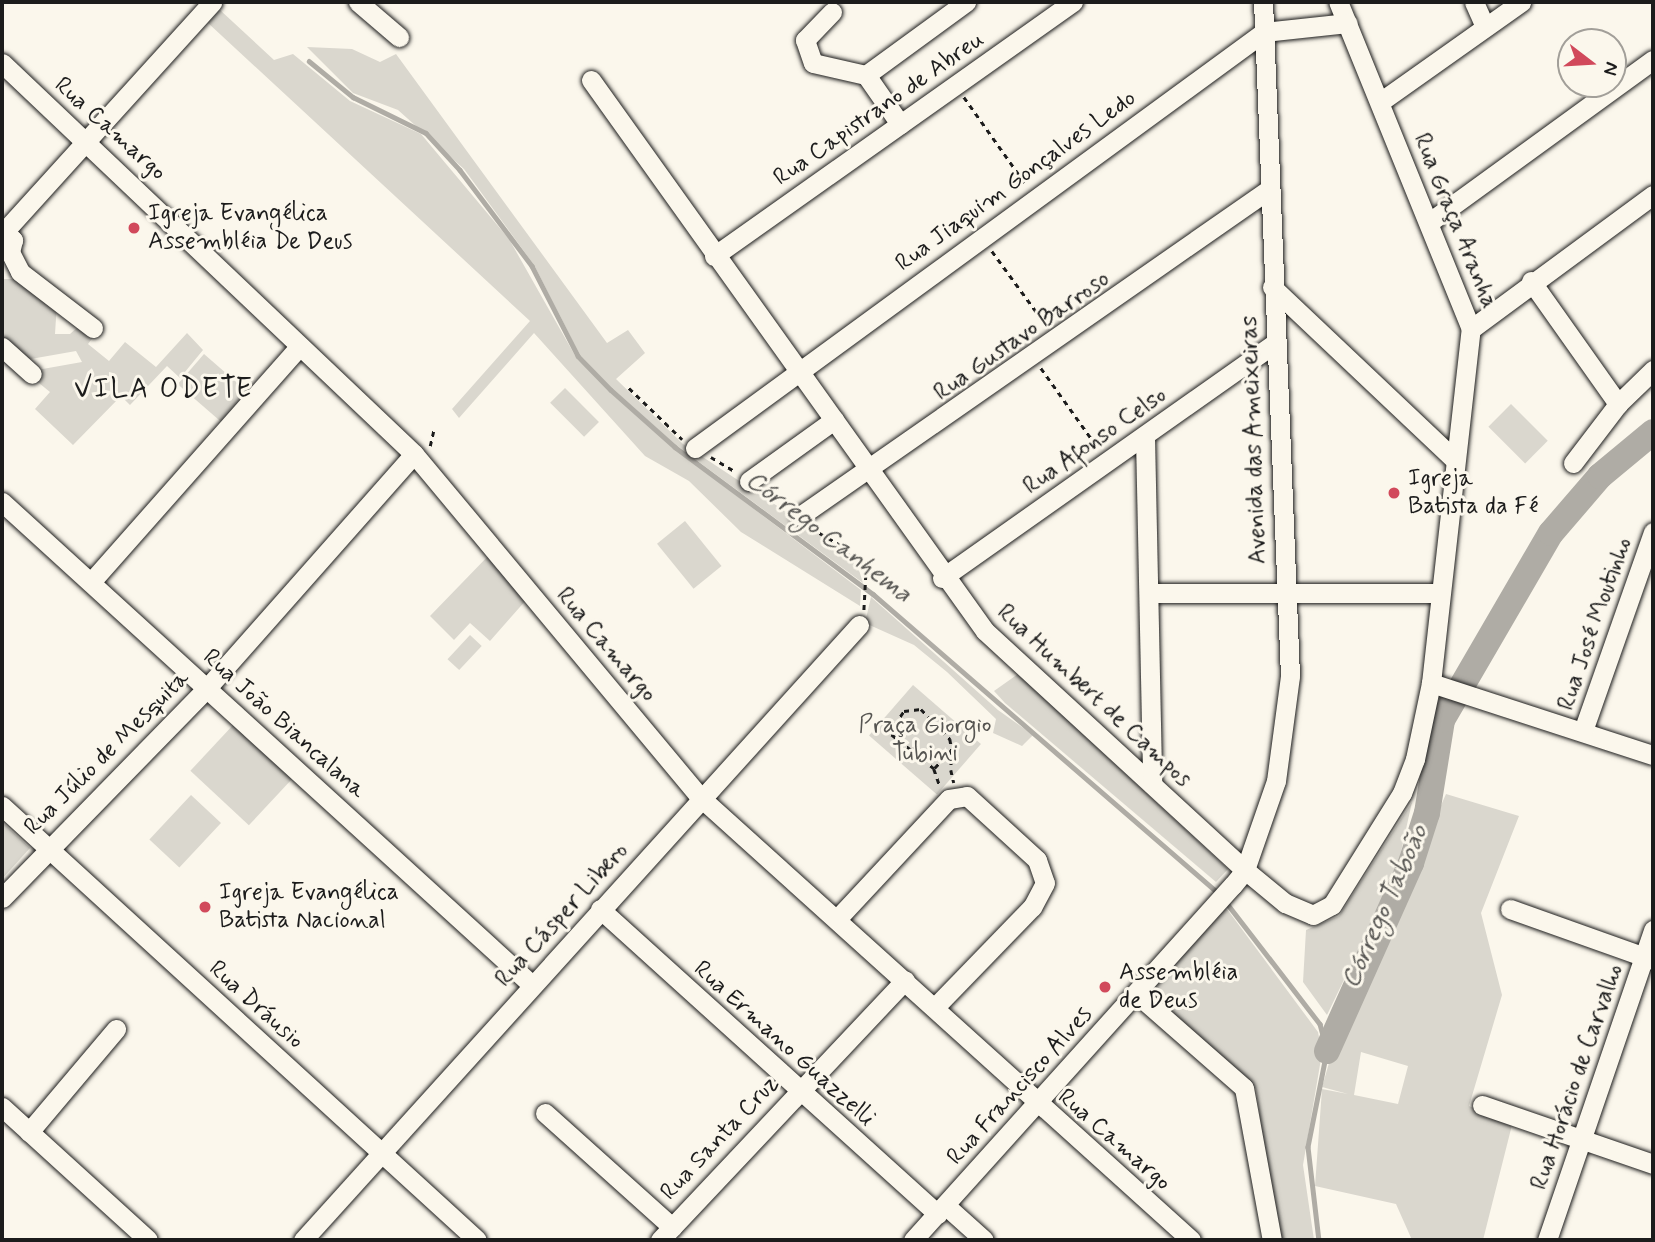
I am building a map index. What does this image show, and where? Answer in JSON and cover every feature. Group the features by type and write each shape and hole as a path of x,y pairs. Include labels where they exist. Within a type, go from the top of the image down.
{"street":[{"path":"93,328 20,272 10,252 13,240 3,233 211,2"},
{"path":"358,2 399,37"},
{"path":"866,75 966,2"},
{"name":"Rua Capistrano de Abreu","path":"714,256 1073,2"},
{"name":"Avenida das Ameixeiras","path":"1239,877 1283,748 1290,676 1284,591 1263,2"},
{"name":"Rua Graça Aranha","path":"1332,905 1410,775 1433,684 1437,593 1471,329 1431,221 1338,2"},
{"path":"1474,2 1485,27"},
{"path":"1380,102 1521,2"},
{"path":"832,12 805,40 813,63 866,75 900,124"},
{"path":"1264,32 1348,23"},
{"name":"Rua Jiaquim Gonçalves Ledo","path":"695,447 1264,32"},
{"path":"1431,221 1653,60"},
{"name":"Rua Camargo","path":"2,63 414,454 701,798 935,1007 1035,1103 1191,1240"},
{"name":"Rua Humbert de Campos","path":"592,80 714,256 870,471 942,578 1011,659 1152,784 1239,877 1295,910 1313,915 1332,905"},
{"name":"Rua Gustavo Barroso","path":"800,516 1034,359 1268,190"},
{"path":"1471,329 1531,281 1653,195"},
{"path":"1531,281 1618,404"},
{"path":"1272,287 1454,459"},
{"name":"Rua Afonso Celso","path":"942,578 1275,343"},
{"path":"91,582 300,346"},
{"path":"2,347 32,374"},
{"path":"1573,463 1618,404 1653,370"},
{"path":"749,481 834,420"},
{"path":"1145,437 1152,784"},
{"name":"Rua Júlio de Mesquita","path":"2,898 207,688 414,454"},
{"name":"Rua João Biancalana","path":"2,502 532,985"},
{"name":"Rua José Moutinho","path":"1583,731 1653,532"},
{"path":"1149,593 1437,593"},
{"name":"Rua Cásper Libero","path":"303,1240 859,625"},
{"path":"1433,684 1653,755"},
{"path":"837,919 958,793 1037,860 1045,883 1032,907 935,1007"},
{"name":"Rua Dráusio","path":"2,806 383,1151 477,1240"},
{"name":"Rua Francisco Alves","path":"914,1240 1035,1103 1177,952 1239,877"},
{"name":"Rua Ermano Guazzelli","path":"600,909 798,1090 941,1210 984,1240"},
{"path":"1510,909 1649,958"},
{"name":"Rua Horácio de Carvalho","path":"1547,1240 1581,1139 1649,958 1653,930"},
{"name":"Rua Santa Cruz","path":"666,1234 798,1090 905,980"},
{"path":"1138,993 1237,1080 1252,1107 1272,1240"},
{"path":"29,1132 116,1029"},
{"path":"1482,1105 1653,1164"},
{"path":"2,1107 148,1240"},
{"path":"545,1113 666,1234"}],"path":[{"path":"956,85 1035,197"},
{"path":"981,236 1058,342"},
{"path":"1034,359 1108,462"},
{"path":"866,575 866,598"},
{"path":"952,750 934,769 889,733 913,706 946,732 952,750 958,793"}],"green space":[{"path":"220,10 274,60 293,54 350,101 421,134 509,239 577,359 676,450 861,590 860,606 741,532 689,481 645,456 534,333 459,418 452,409 530,321 208,23"},
{"path":"307,47 352,49 380,62 396,54 607,343 628,330 645,353 616,379 683,444 855,557 863,583 676,445 612,389 580,355 534,265 464,169 398,110 353,93"},
{"path":"2,279 18,279 57,302 55,334 70,334 81,324 94,336 88,344 109,361 125,342 156,367 187,333 203,350 180,378 167,366 130,405 121,396 73,445 35,409 50,392 34,379 37,370 82,362 76,351 25,360 2,340"},
{"path":"204,354 251,395 225,425 178,384"},
{"path":"565,388 599,422 584,437 550,403"},
{"path":"1511,404 1548,441 1525,463 1488,427"},
{"path":"685,521 722,566 694,589 657,544"},
{"path":"491,553 527,599 490,641 470,623 454,640 430,616"},
{"path":"871,597 998,710 1033,735 1022,746 993,733 996,719 947,672 914,645 865,623"},
{"path":"470,635 482,646 459,670 447,659"},
{"path":"1018,674 1228,869 1216,882 1005,703 994,691"},
{"name":"Praça Giorgio Tubini","path":"913,685 981,744 937,795 869,736"},
{"path":"234,724 293,779 249,825 190,771"},
{"path":"1446,794 1519,816 1481,913 1502,995 1469,1106 1512,1125 1483,1240 1412,1240 1396,1204 1315,1186 1322,1089 1348,1094 1322,1087 1343,1015 1356,998","holes":["1361,1052 1408,1066 1398,1104 1354,1095"]},
{"path":"191,795 221,823 179,868 149,840"},
{"path":"1412,802 1397,870 1327,1015 1303,982 1306,930 1339,916"},
{"path":"2,822 30,848 2,879"},
{"path":"1224,905 1318,1032 1322,1053 1303,1165 1314,1240 1277,1240 1256,1089 1144,989"}],"waterway":[{"name":"Córrego Canhema","path":"309,61 353,97 426,133 460,170 532,266 578,356 611,390 675,447 873,594 1218,893"},
{"name":"Córrego Taboão","path":"1327,1051 1411,863 1427,813 1442,720 1551,533 1600,476 1653,432"},
{"name":"Córrego Taboão","path":"1226,902 1320,1024 1327,1051 1308,1147 1319,1240"}],"place":[{"name":"Igreja Evangélica Assembléia De Deus","path":"134,228"},
{"name":"Igreja Batista da Fé","path":"1394,493"},
{"name":"Igreja Evangélica Batista Nacional","path":"205,907"},
{"name":"Assembléia de Deus","path":"1105,987"}],"district":[{"name":"VILA ODETE","path":"164,390"}]}
